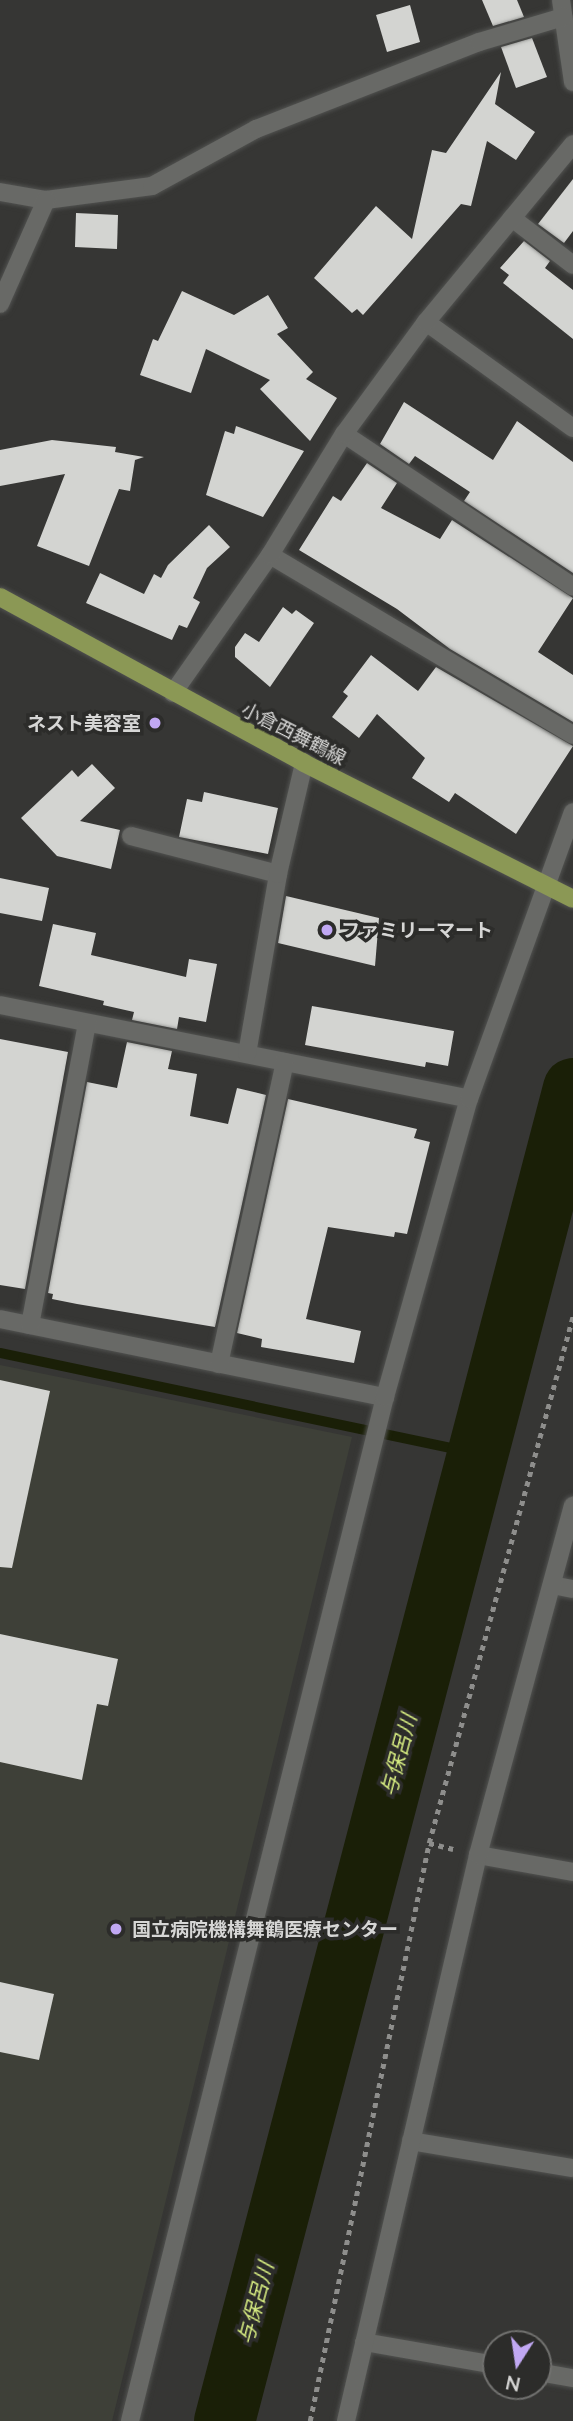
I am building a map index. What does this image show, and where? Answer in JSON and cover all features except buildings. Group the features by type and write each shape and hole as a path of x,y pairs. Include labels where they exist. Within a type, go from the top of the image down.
{"main road":[{"name":"小倉西舞鶴線","path":"0,597 304,763 573,899"}],"street":[{"path":"0,192 46,200 152,186 256,129 562,8 573,82"},
{"path":"173,693 270,555 344,434 426,322 573,144"},
{"path":"0,304 46,200"},
{"path":"512,218 573,265"},
{"path":"426,322 573,428"},
{"path":"344,434 573,587"},
{"path":"270,555 573,735"},
{"path":"247,1054 278,874 304,763"},
{"path":"130,2421 385,1397 469,1099 573,812"},
{"path":"131,836 278,874"},
{"path":"0,1006 469,1099"},
{"path":"30,1325 87,1023"},
{"path":"219,1364 285,1062"},
{"path":"0,1319 385,1397"},
{"path":"346,2421 478,1855 573,1506"},
{"path":"552,1585 573,1589"},
{"path":"478,1855 573,1872"},
{"path":"411,2141 573,2168"},
{"path":"364,2342 482,2363"},
{"path":"552,2374 573,2378"}],"path":[{"path":"310,2421 429,1843 573,1316"}],"shaded area":[{"name":"国立病院機構舞鶴医療センター","path":"0,1365 352,1437 112,2421 0,2421"}],"waterway":[{"name":"与保呂川","path":"224,2421 573,1088"},
{"path":"0,1353 475,1453"}],"place":[{"name":"ネスト美容室","path":"155,723"},
{"name":"ファミリーマート","path":"327,930"},
{"name":"国立病院機構舞鶴医療センター","path":"116,1929"}]}
